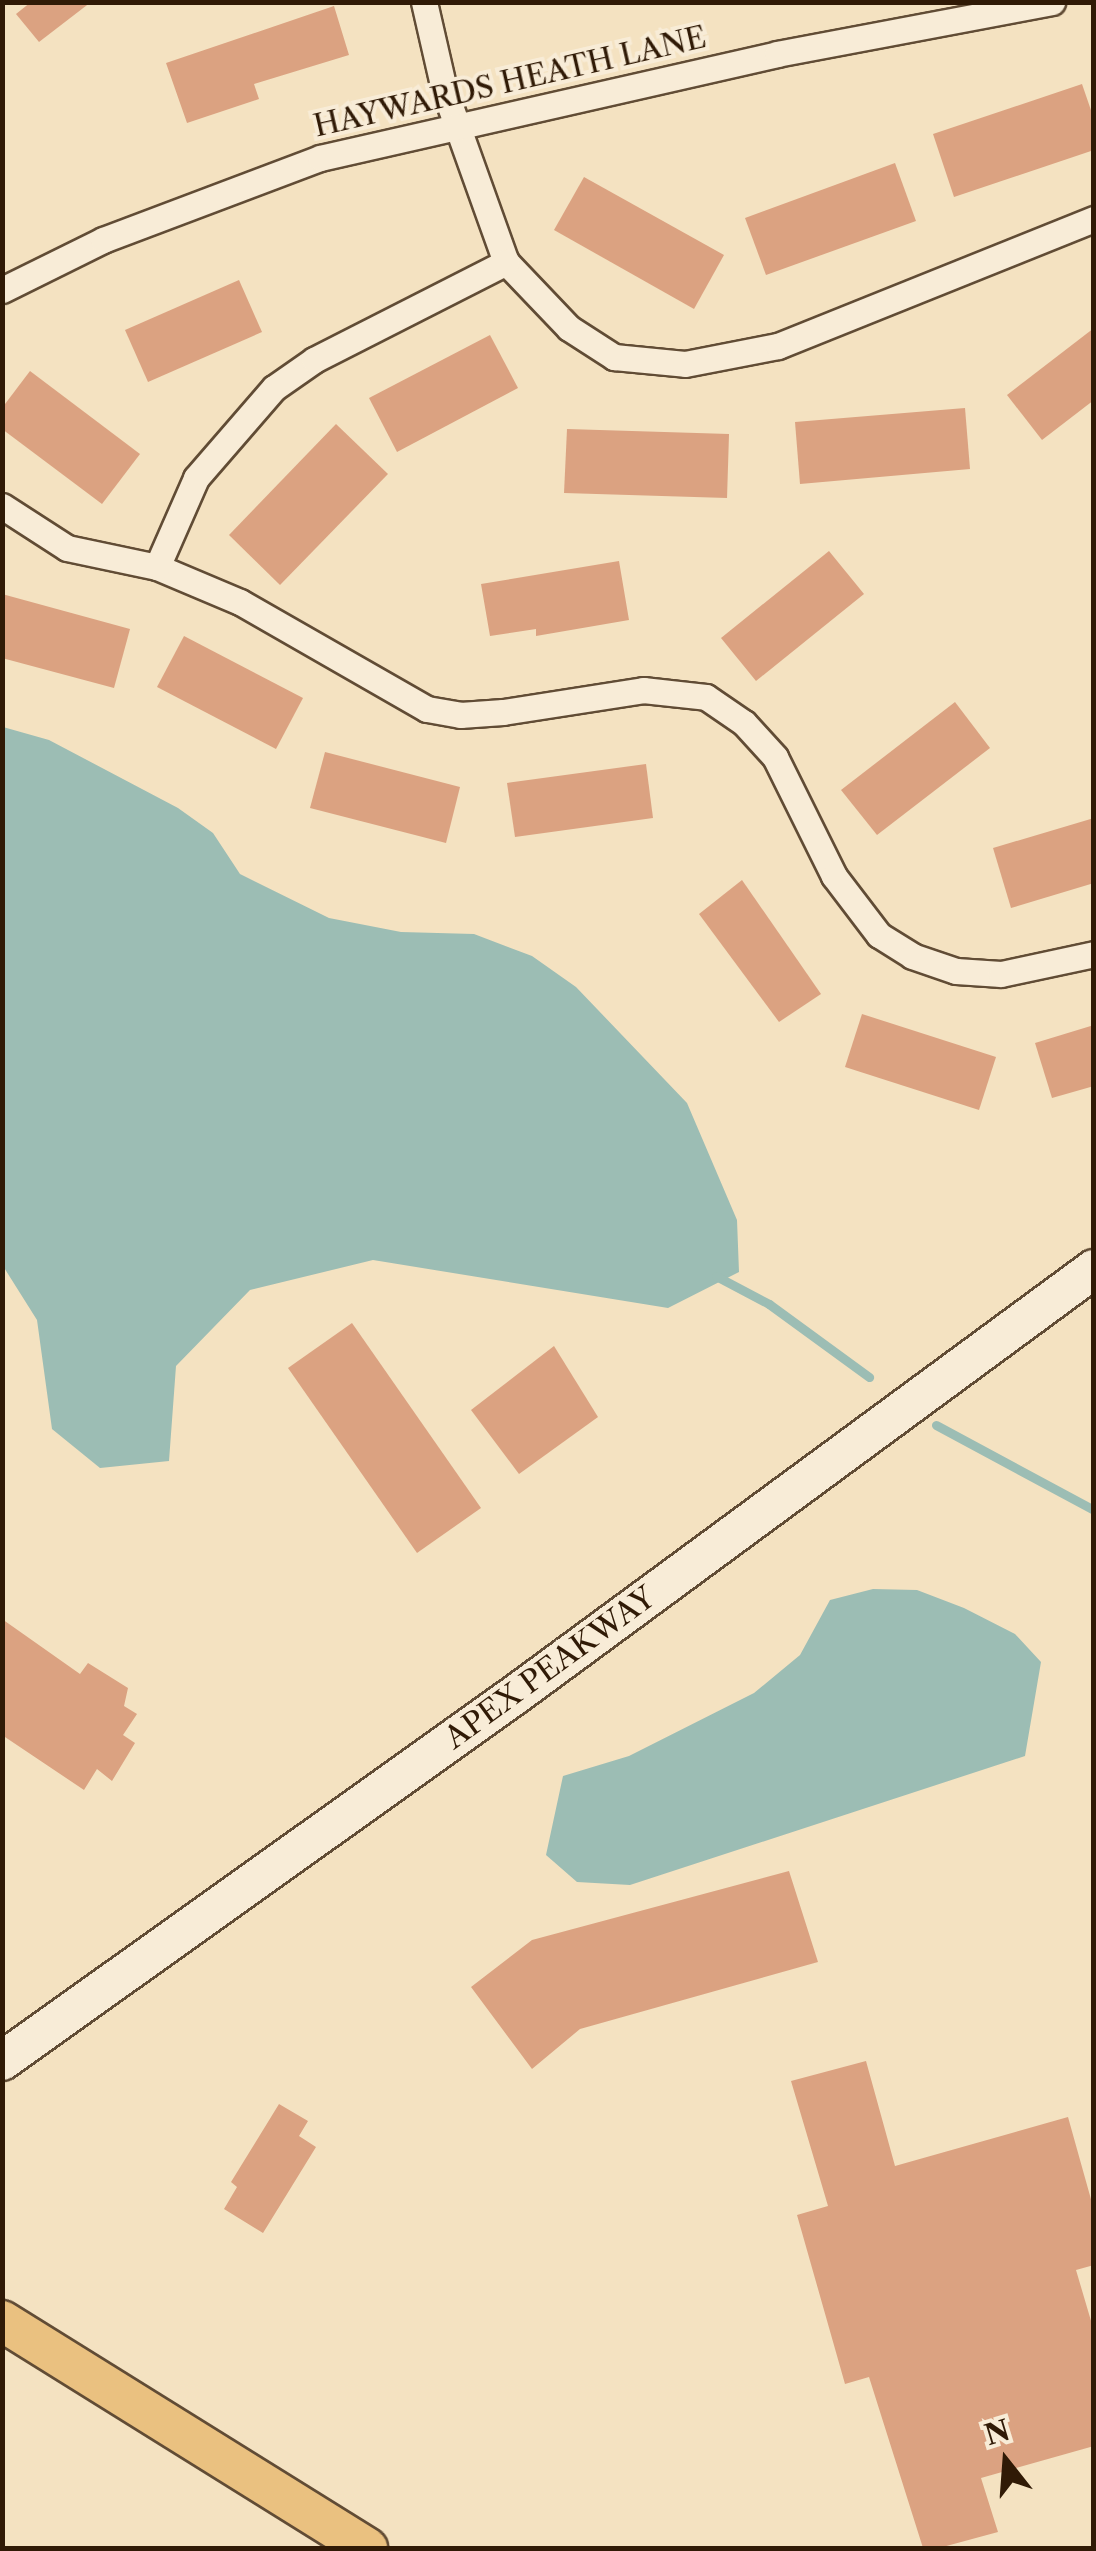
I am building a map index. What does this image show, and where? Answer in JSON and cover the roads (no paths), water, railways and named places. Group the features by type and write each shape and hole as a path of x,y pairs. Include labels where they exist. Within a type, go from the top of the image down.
{"main road":[{"name":"APEX PEAKWAY","path":"2,2061 516,1695 1094,1268"},
{"path":"2,2321 368,2548"}],"street":[{"path":"424,2 458,122 506,262 590,344 636,363 684,364 778,346 1094,219"},
{"name":"HAYWARDS HEATH LANE","path":"2,290 226,190 458,122 1052,2"},
{"path":"157,567 196,478 274,388 314,360 506,262"},
{"path":"2,506 68,548 157,567 256,610 427,708 460,715 504,712 643,690 706,696 744,723 775,758 834,876 879,935 912,956 956,971 1001,974 1094,954"}],"water":[{"path":"3,727 49,740 178,808 213,833 240,874 329,918 401,932 474,934 532,956 576,987 687,1103 737,1220 739,1272 668,1308 373,1260 250,1290 176,1366 169,1461 100,1468 52,1429 37,1320 3,1266"},
{"path":"873,1589 917,1590 964,1608 1015,1634 1041,1662 1025,1756 630,1885 577,1882 546,1855 563,1776 629,1756 754,1693 800,1655 830,1600"}],"waterway":[{"path":"716,1276 769,1304 869,1377"},
{"path":"936,1425 1094,1510"}]}
